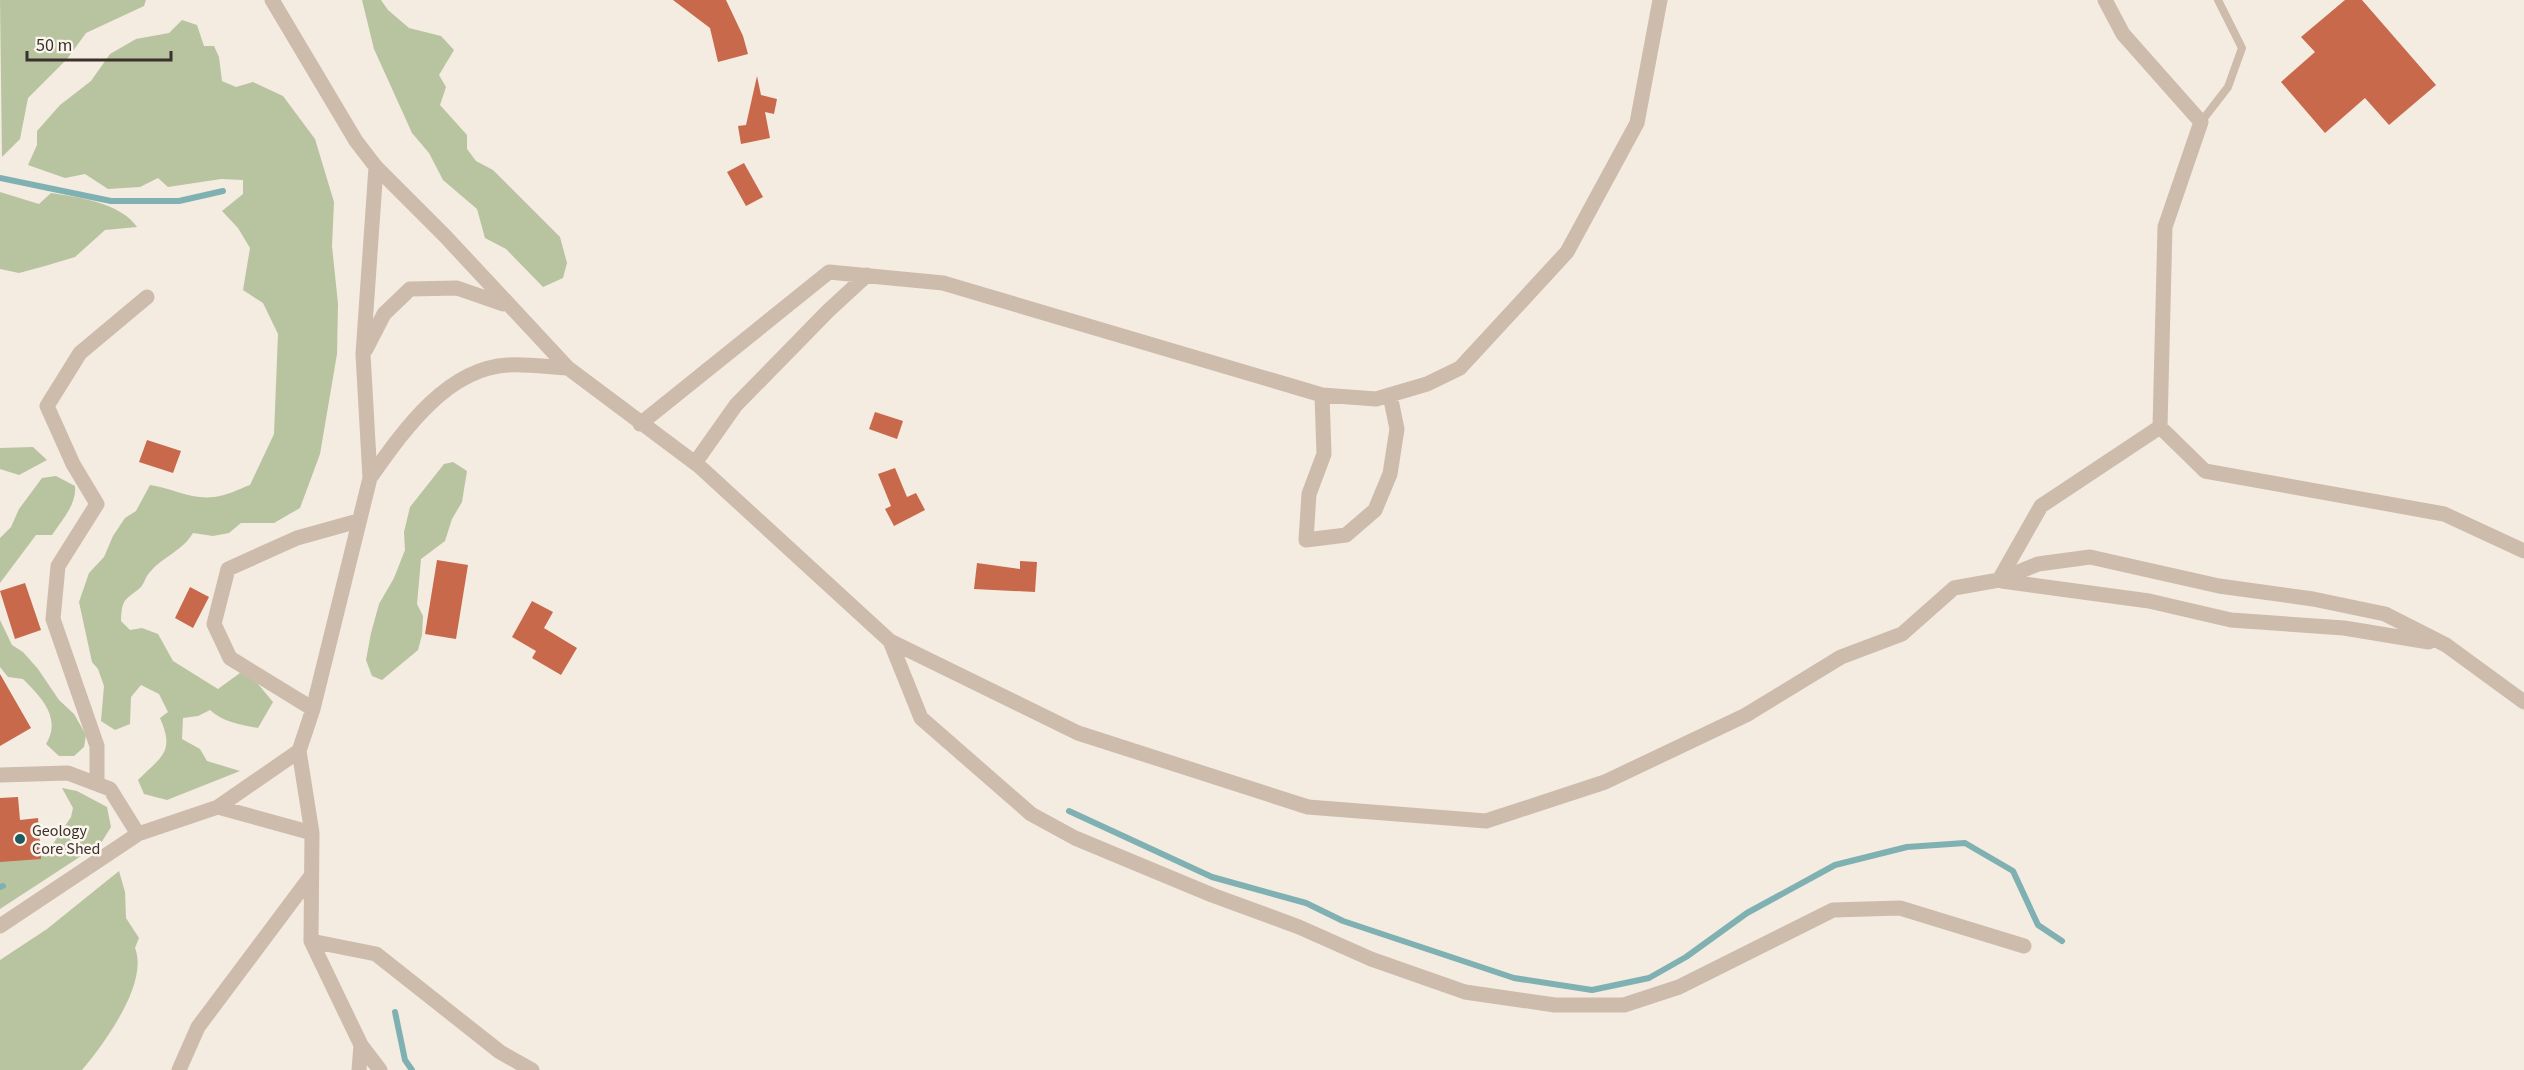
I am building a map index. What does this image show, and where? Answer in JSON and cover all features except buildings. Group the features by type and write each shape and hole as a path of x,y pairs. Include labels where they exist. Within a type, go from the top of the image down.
{"street":[{"path":"272,0 356,141 376,167 445,236 568,368 695,463 890,641 1078,734 1308,807 1486,821 1605,782 1746,715 1841,657 1902,634 1954,588 1999,580 2038,564 2090,556 2218,586 2313,599 2385,614 2446,645 2524,702"},
{"path":"640,424 829,272 943,283 1322,395 1376,399 1427,384 1460,368 1568,252 1637,123 1660,0"},
{"path":"2104,0 2123,34 2201,122 2165,227 2160,427 2205,471 2444,514 2524,551"},
{"path":"376,167 363,354 370,478 314,709 300,751 312,833 311,941 361,1045 380,1070"},
{"path":"695,463 736,405 828,311 867,275"},
{"path":"363,354 384,314 410,289 457,288 508,305"},
{"path":"97,784 97,746 53,619 58,566 97,504 73,464 47,406 80,353 147,297"},
{"path":"370,478 409,423 436,398 472,375 506,365 568,368"},
{"path":"1322,395 1324,454 1309,494 1306,540 1346,535 1375,510 1390,474 1397,429 1390,395"},
{"path":"1999,580 2041,506 2160,427"},
{"path":"314,709 230,658 214,624 228,569 297,538 358,520"},
{"path":"1999,580 2149,601 2231,620 2344,627 2446,645"},
{"path":"890,641 921,718 1031,814 1075,838 1212,895 1299,927 1371,959 1465,992 1555,1005 1624,1005 1679,987 1833,910 1900,908 2024,946"},
{"path":"0,926 138,834 218,807 300,751"},
{"path":"0,775 68,773 110,789 138,834"},
{"path":"218,807 312,833"},
{"path":"179,1070 198,1027 311,876"},
{"path":"311,941 376,954 500,1052 532,1070"},
{"path":"359,1070 361,1045"}],"lane":[{"path":"2201,122 2228,87 2242,48 2218,0"}],"green space":[{"path":"0,0 146,0 144,6 86,33 67,59 28,98 20,139 2,157"},
{"path":"362,0 381,0 388,10 409,28 441,36 454,50 439,75 446,87 440,105 467,135 467,149 476,161 493,170 560,237 567,263 563,278 543,287 506,249 485,238 477,209 443,180 429,153 412,133 374,49"},
{"path":"182,20 197,25 204,46 214,46 219,57 222,81 236,87 253,82 283,96 315,139 334,202 332,246 338,304 337,354 320,454 300,508 274,523 241,523 229,533 213,536 193,533 184,544 149,573 141,587 128,598 122,608 121,621 130,630 142,628 158,634 173,661 218,689 240,673 253,678 273,702 258,728 226,720 210,710 198,716 183,718 182,739 200,749 207,761 240,771 167,800 144,794 138,780 164,753 166,739 160,718 168,712 159,694 141,685 131,697 130,724 115,730 101,721 104,686 98,669 92,662 79,602 89,573 104,557 113,536 125,518 136,511 150,485 190,495 214,497 250,485 274,434 278,334 263,303 243,290 250,248 238,228 222,211 243,194 243,180 221,179 168,187 158,178 140,187 108,189 85,174 65,178 28,165 37,145 37,131 60,105 91,81 110,54 136,39 169,33"},
{"path":"0,192 39,204 51,193 98,202 121,212 137,227 105,230 75,257 19,273 0,269"},
{"path":"33,447 47,460 19,475 0,469 0,448"},
{"path":"453,462 467,471 462,502 452,519 445,541 421,559 417,604 423,616 418,650 382,680 372,676 366,660 379,604 394,578 405,550 404,532 410,507 444,464"},
{"path":"56,476 75,486 71,505 52,535 36,535 0,583 0,538 11,527 19,509 42,478"},
{"path":"0,620 12,645 23,652 38,669 59,700 74,714 86,735 84,747 74,756 59,756 46,744 52,725 47,708 23,679 8,677 0,667"},
{"path":"62,788 77,791 107,807 111,827 101,843 0,909 0,857 45,856 71,817 73,808"},
{"path":"119,871 125,892 126,918 139,938 135,948 138,962 136,978 130,995 112,1029 82,1070 0,1070 0,960 47,929"}],"waterway":[{"path":"0,178 111,201 179,201 223,191"},
{"path":"1069,811 1212,877 1306,903 1343,921 1514,978 1592,990 1649,978 1686,957 1747,913 1835,865 1907,847 1965,843 2013,871 2038,925 2062,941"},
{"path":"395,1012 405,1060 412,1070"}],"place":[{"name":"Geology Core Shed","path":"20,839"}]}
